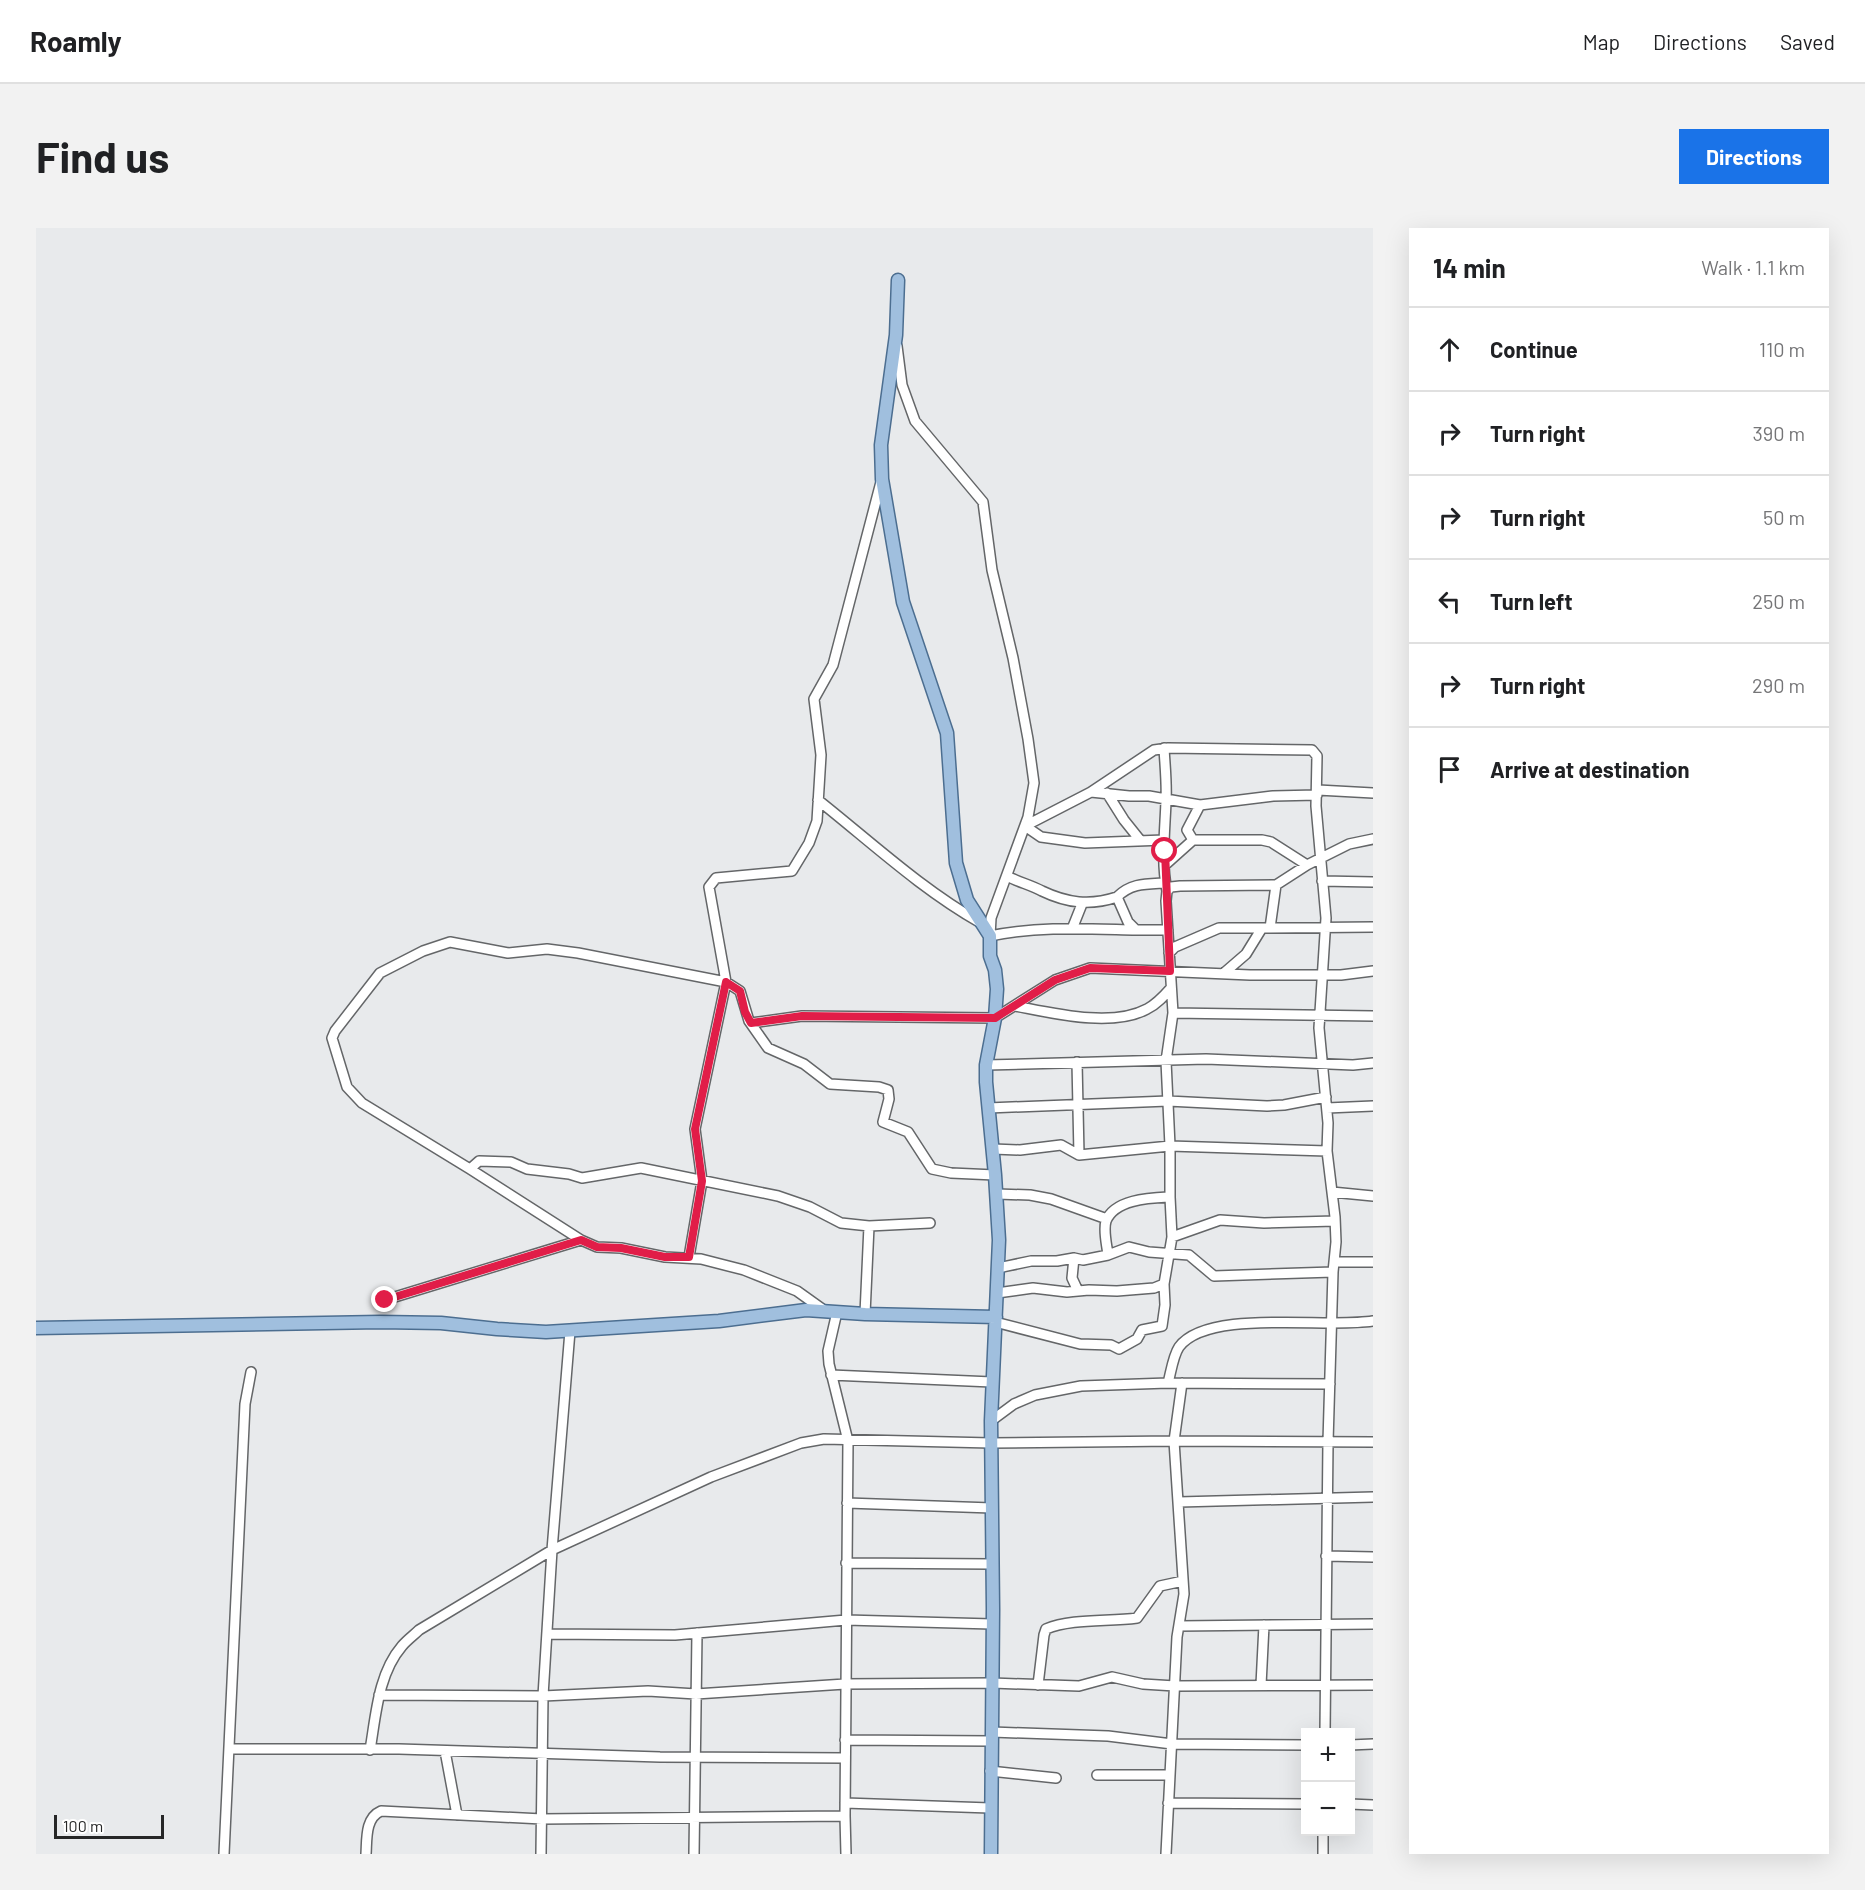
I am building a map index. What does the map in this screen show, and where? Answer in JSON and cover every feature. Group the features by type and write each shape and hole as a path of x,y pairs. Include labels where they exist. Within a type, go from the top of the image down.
{"main road":[{"path":"898,280 896,335 881,445 882,479 903,602 947,733 956,863 967,900 987,931 997,989 995,1018 986,1065 999,1240 991,1421 991,1854"},
{"path":"36,1328 380,1322 441,1323 546,1332 719,1321 806,1310 995,1320"}],"street":[{"path":"896,335 902,385 915,421 983,502 992,570 1015,670 1034,783 1032,802 1025,826 987,931"},
{"path":"689,1257 702,1181 695,1129 726,982 709,887 716,878 792,871 809,843 817,821 821,755 814,699 833,665 882,479"},
{"path":"1025,826 1091,792 1154,750 1235,747 1312,750 1317,756 1320,859 1326,909 1320,1016 1329,1138 1327,1151 1335,1221 1328,1442 1325,1728"},
{"path":"995,1320 1080,1344 1111,1345 1119,1349 1137,1339 1142,1330 1162,1326 1165,1305 1164,1284 1172,1237 1166,1061 1173,1013 1166,912 1164,748"},
{"path":"1091,792 1149,796 1200,805 1317,792 1373,793"},
{"path":"1107,794 1140,840"},
{"path":"818,800 859,831 914,879 987,931 1168,930"},
{"path":"1193,840 1187,830 1200,805"},
{"path":"1025,826 1041,837 1085,843 1164,840"},
{"path":"1007,876 1050,896 1082,904 1106,901 1117,897 1126,888 1138,884 1166,887 1276,885 1307,865 1349,844 1373,839"},
{"path":"1165,865 1193,840 1262,840 1271,842 1307,865"},
{"path":"1322,881 1373,882"},
{"path":"1224,973 1246,954 1266,928 1276,885"},
{"path":"1117,897 1128,922 1136,930"},
{"path":"1072,929 1082,904"},
{"path":"1169,953 1175,947 1219,927 1373,927"},
{"path":"846,1854 848,1441 828,1364 831,1312 797,1291 767,1278 717,1263 689,1257 665,1257 621,1248 597,1247 581,1240 362,1103 346,1087 332,1038 380,973 423,951 450,942 508,953 547,950 578,953 726,982 740,991 745,1012 768,1048 804,1064 830,1084 888,1090 889,1100 883,1122 908,1132 932,1170 995,1175"},
{"path":"751,1023 802,1016 995,1018 1055,980 1090,968 1322,975 1373,971"},
{"path":"1015,1006 1077,1016 1124,1017 1154,1006 1172,988"},
{"path":"1173,1013 1373,1016"},
{"path":"986,1065 1249,1059 1353,1065 1373,1063"},
{"path":"1077,1062 1079,1155"},
{"path":"988,1108 1168,1101 1267,1106 1326,1097"},
{"path":"1327,1108 1373,1106"},
{"path":"993,1149 1020,1150 1061,1145 1079,1155 1170,1146 1327,1151"},
{"path":"470,1169 479,1161 511,1162 527,1169 569,1174 582,1178 606,1176 641,1168 777,1196 810,1207 841,1223 868,1226 930,1223"},
{"path":"1332,1192 1373,1196"},
{"path":"997,1194 1041,1197 1107,1219"},
{"path":"1108,1255 1105,1227 1107,1219 1125,1205 1137,1201 1170,1197"},
{"path":"1172,1237 1220,1220 1264,1223 1335,1221"},
{"path":"865,1314 868,1226"},
{"path":"385,1300 581,1240"},
{"path":"998,1268 1031,1261 1057,1261 1074,1258 1083,1260 1108,1255 1129,1247 1149,1252 1189,1255 1214,1276 1333,1272"},
{"path":"1074,1258 1072,1278 1078,1292"},
{"path":"1335,1262 1373,1262"},
{"path":"997,1293 1033,1288 1078,1292 1117,1291 1154,1288 1164,1284"},
{"path":"1168,1383 1179,1347 1197,1334 1219,1327 1247,1323 1373,1321"},
{"path":"541,1854 543,1696 570,1331"},
{"path":"224,1854 245,1404 250,1371"},
{"path":"831,1375 992,1382"},
{"path":"991,1421 1014,1404 1054,1390 1081,1386 1168,1383 1330,1384"},
{"path":"1166,1854 1179,1626 1183,1606 1174,1441 1182,1383"},
{"path":"370,1750 379,1695 392,1661 401,1647 419,1630 552,1550 711,1477 812,1440 991,1443 1373,1442"},
{"path":"1179,1502 1373,1497"},
{"path":"847,1503 992,1508"},
{"path":"1326,1556 1373,1557"},
{"path":"846,1563 992,1564"},
{"path":"1038,1685 1046,1629 1080,1623 1137,1618 1160,1586 1183,1581"},
{"path":"547,1634 697,1633 846,1620 992,1624"},
{"path":"1179,1626 1373,1624"},
{"path":"1261,1685 1264,1625"},
{"path":"694,1854 697,1633"},
{"path":"379,1695 543,1696 648,1691 696,1694 846,1684 992,1683 1078,1686 1112,1677 1143,1684 1175,1686 1373,1685"},
{"path":"845,1740 1108,1736 1172,1744 1301,1745"},
{"path":"1355,1744 1373,1744"},
{"path":"230,1749 845,1758"},
{"path":"445,1751 457,1815"},
{"path":"990,1771 1056,1778"},
{"path":"1097,1775 1170,1775"},
{"path":"845,1803 990,1808"},
{"path":"1168,1803 1301,1804"},
{"path":"1355,1804 1373,1805"},
{"path":"366,1854 368,1827 375,1814 381,1811 542,1819 845,1816"},
{"path":"1323,1836 1323,1854"}],"route":[{"path":"385,1300 581,1240 597,1247 621,1248 665,1257 689,1257 702,1181 695,1129 726,982 740,991 745,1012 751,1023 802,1016 995,1018 1055,980 1090,968 1170,971 1165,851"}]}
